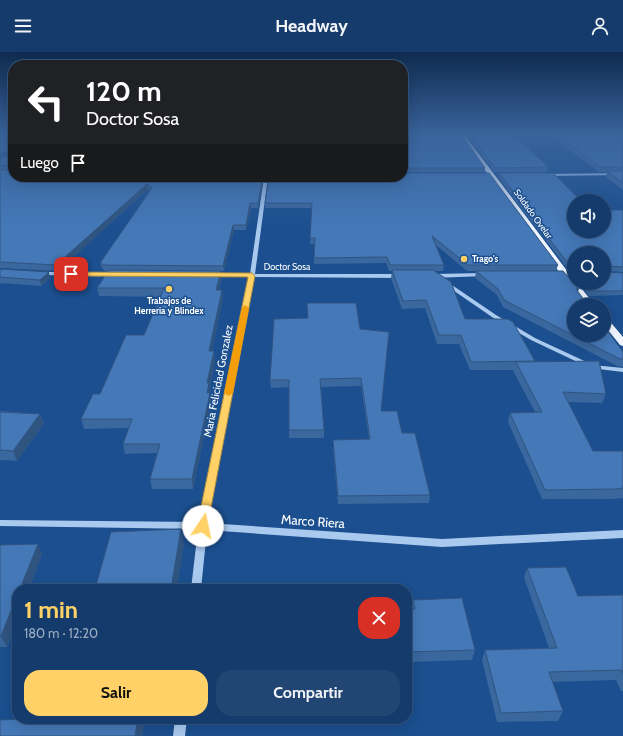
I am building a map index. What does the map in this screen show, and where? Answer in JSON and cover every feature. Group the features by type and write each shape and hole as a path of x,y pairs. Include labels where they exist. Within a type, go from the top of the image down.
{"main road":[{"name":"Soldado Ovelar","path":"484,165 561,274 584,298"},
{"path":"611,328 623,343"}],"street":[{"path":"538,175 623,174"},
{"path":"485,175 500,175"},
{"name":"Maria Felicidad Gonzalez","path":"197,584 203,526 252,276 265,182"},
{"path":"34,273 119,274"},
{"path":"561,274 567,274"},
{"name":"Doctor Sosa","path":"205,275 403,276"},
{"path":"427,276 489,275"},
{"path":"435,276 494,316 533,339 592,367 623,370"},
{"name":"Marco Riera","path":"0,523 203,526 442,543 623,534"},
{"path":"179,736 180,724"}],"building":[{"path":"408,165 483,165 485,168 408,168"},
{"path":"493,165 546,165 548,167 495,168"},
{"path":"597,165 623,165 623,167 600,167"},
{"path":"0,170 8,170 8,182 262,182 258,203 250,203 246,225 233,225 223,266 104,265 100,263 152,188 147,184 56,265 0,262"},
{"path":"607,171 623,171 623,183"},
{"path":"408,173 489,173 558,265 468,265 432,236 444,265 390,265 387,257 314,258 315,238 310,238 312,203 265,203 268,182 408,182"},
{"path":"499,173 553,173 574,194 567,194 567,238 611,238 611,210 623,210 623,267 611,266 611,246 567,246 567,262"},
{"path":"0,269 49,272 40,280 0,277"},
{"path":"109,270 221,271 216,290 222,290 209,351 214,351 207,383 209,383 207,393 210,393 192,479 150,479 160,444 123,444 132,419 81,419 93,394 100,394 126,335 144,335 164,288 97,288"},
{"path":"392,270 433,270 451,282 465,319 508,319 513,322 535,361 471,362 461,335 439,335 426,300 403,301"},
{"path":"476,271 563,271 567,276 567,290 577,290 583,298 567,298 567,332 504,300 498,289"},
{"path":"611,272 623,273 623,291 590,290 611,290"},
{"path":"307,303 356,303 360,329 389,332 381,411 397,411 402,433 415,433 430,495 338,496 333,440 370,439 361,378 320,379 324,430 289,430 289,380 270,380 274,319 308,318"},
{"path":"611,336 623,352 623,359 620,359 587,342 611,342"},
{"path":"599,361 606,394 563,392 593,451 623,451 623,488 545,490 510,413 542,412 516,362"},
{"path":"0,412 40,414 13,451 0,450"},
{"path":"181,529 172,584 96,584 111,532"},
{"path":"38,544 22,584 12,584 12,608 1,636 0,636 0,545"},
{"path":"566,567 578,596 623,595 623,673 622,670 549,672 563,711 501,713 485,650 557,648 527,568"},
{"path":"462,598 475,650 412,652 412,609 415,609 413,600"},
{"path":"12,719 12,724 137,724 135,736 0,736 0,720"}],"slow traffic":[{"path":"229,393 245,308"}],"place":[{"name":"Trago's","path":"464,259"},
{"name":"Trabajos de Herreria y Blindex","path":"169,289"}],"route":[{"path":"71,274 252,276 203,526"}]}
